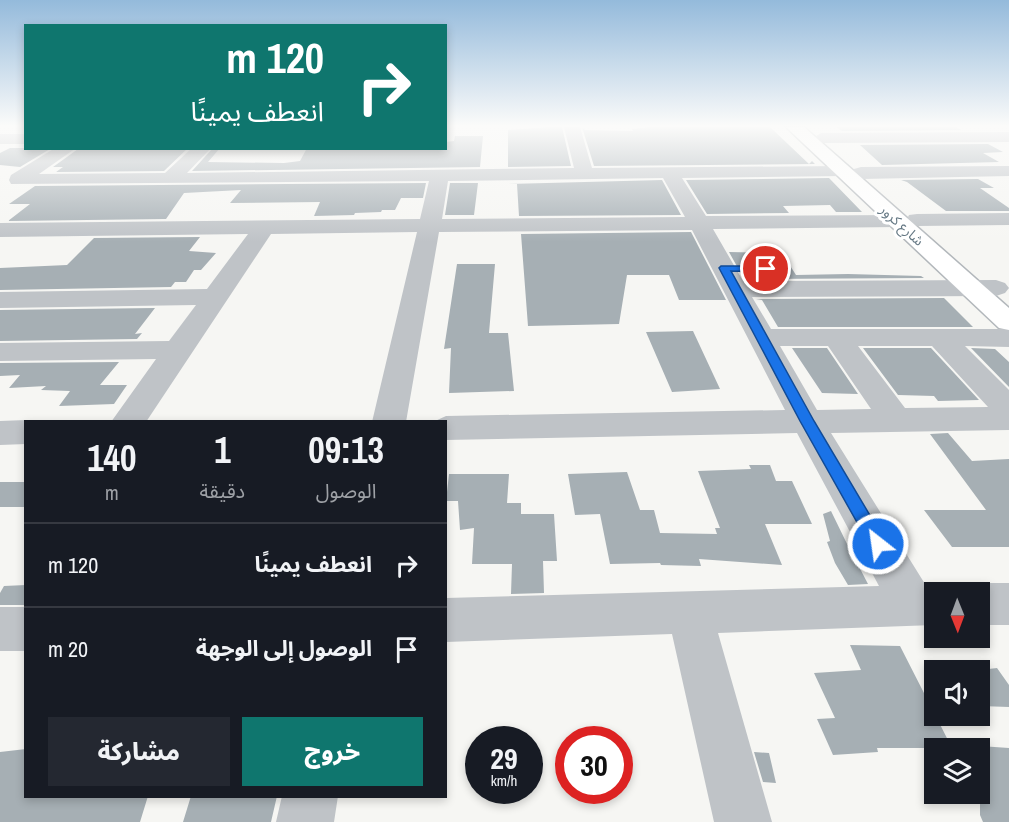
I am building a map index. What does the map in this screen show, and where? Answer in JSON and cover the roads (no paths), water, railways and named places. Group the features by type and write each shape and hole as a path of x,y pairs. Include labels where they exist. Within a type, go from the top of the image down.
{"main road":[{"name":"شارع كرور","path":"845,165 981,283 1009,322"}],"street":[{"path":"0,190 44,165"},
{"path":"170,178 188,165"},
{"path":"381,176 385,165"},
{"path":"583,165 585,174"},
{"path":"0,171 24,175 170,178 1009,171"},
{"path":"669,173 699,223 807,421 924,605"},
{"path":"389,420 440,175"},
{"path":"219,194 233,177"},
{"path":"190,227 204,210"},
{"path":"0,230 1009,219"},
{"path":"129,420 213,297 265,226"},
{"path":"855,269 1009,409"},
{"path":"799,282 855,269 981,283"},
{"path":"729,279 875,289 981,283"},
{"path":"799,282 896,420"},
{"path":"0,300 213,297"},
{"path":"760,337 1009,338"},
{"path":"0,352 177,350"},
{"path":"447,428 1009,418"},
{"path":"990,604 1009,604"},
{"path":"447,620 924,605"},
{"path":"690,613 742,822"},
{"path":"0,629 24,629"},
{"path":"305,822 310,798"}]}
